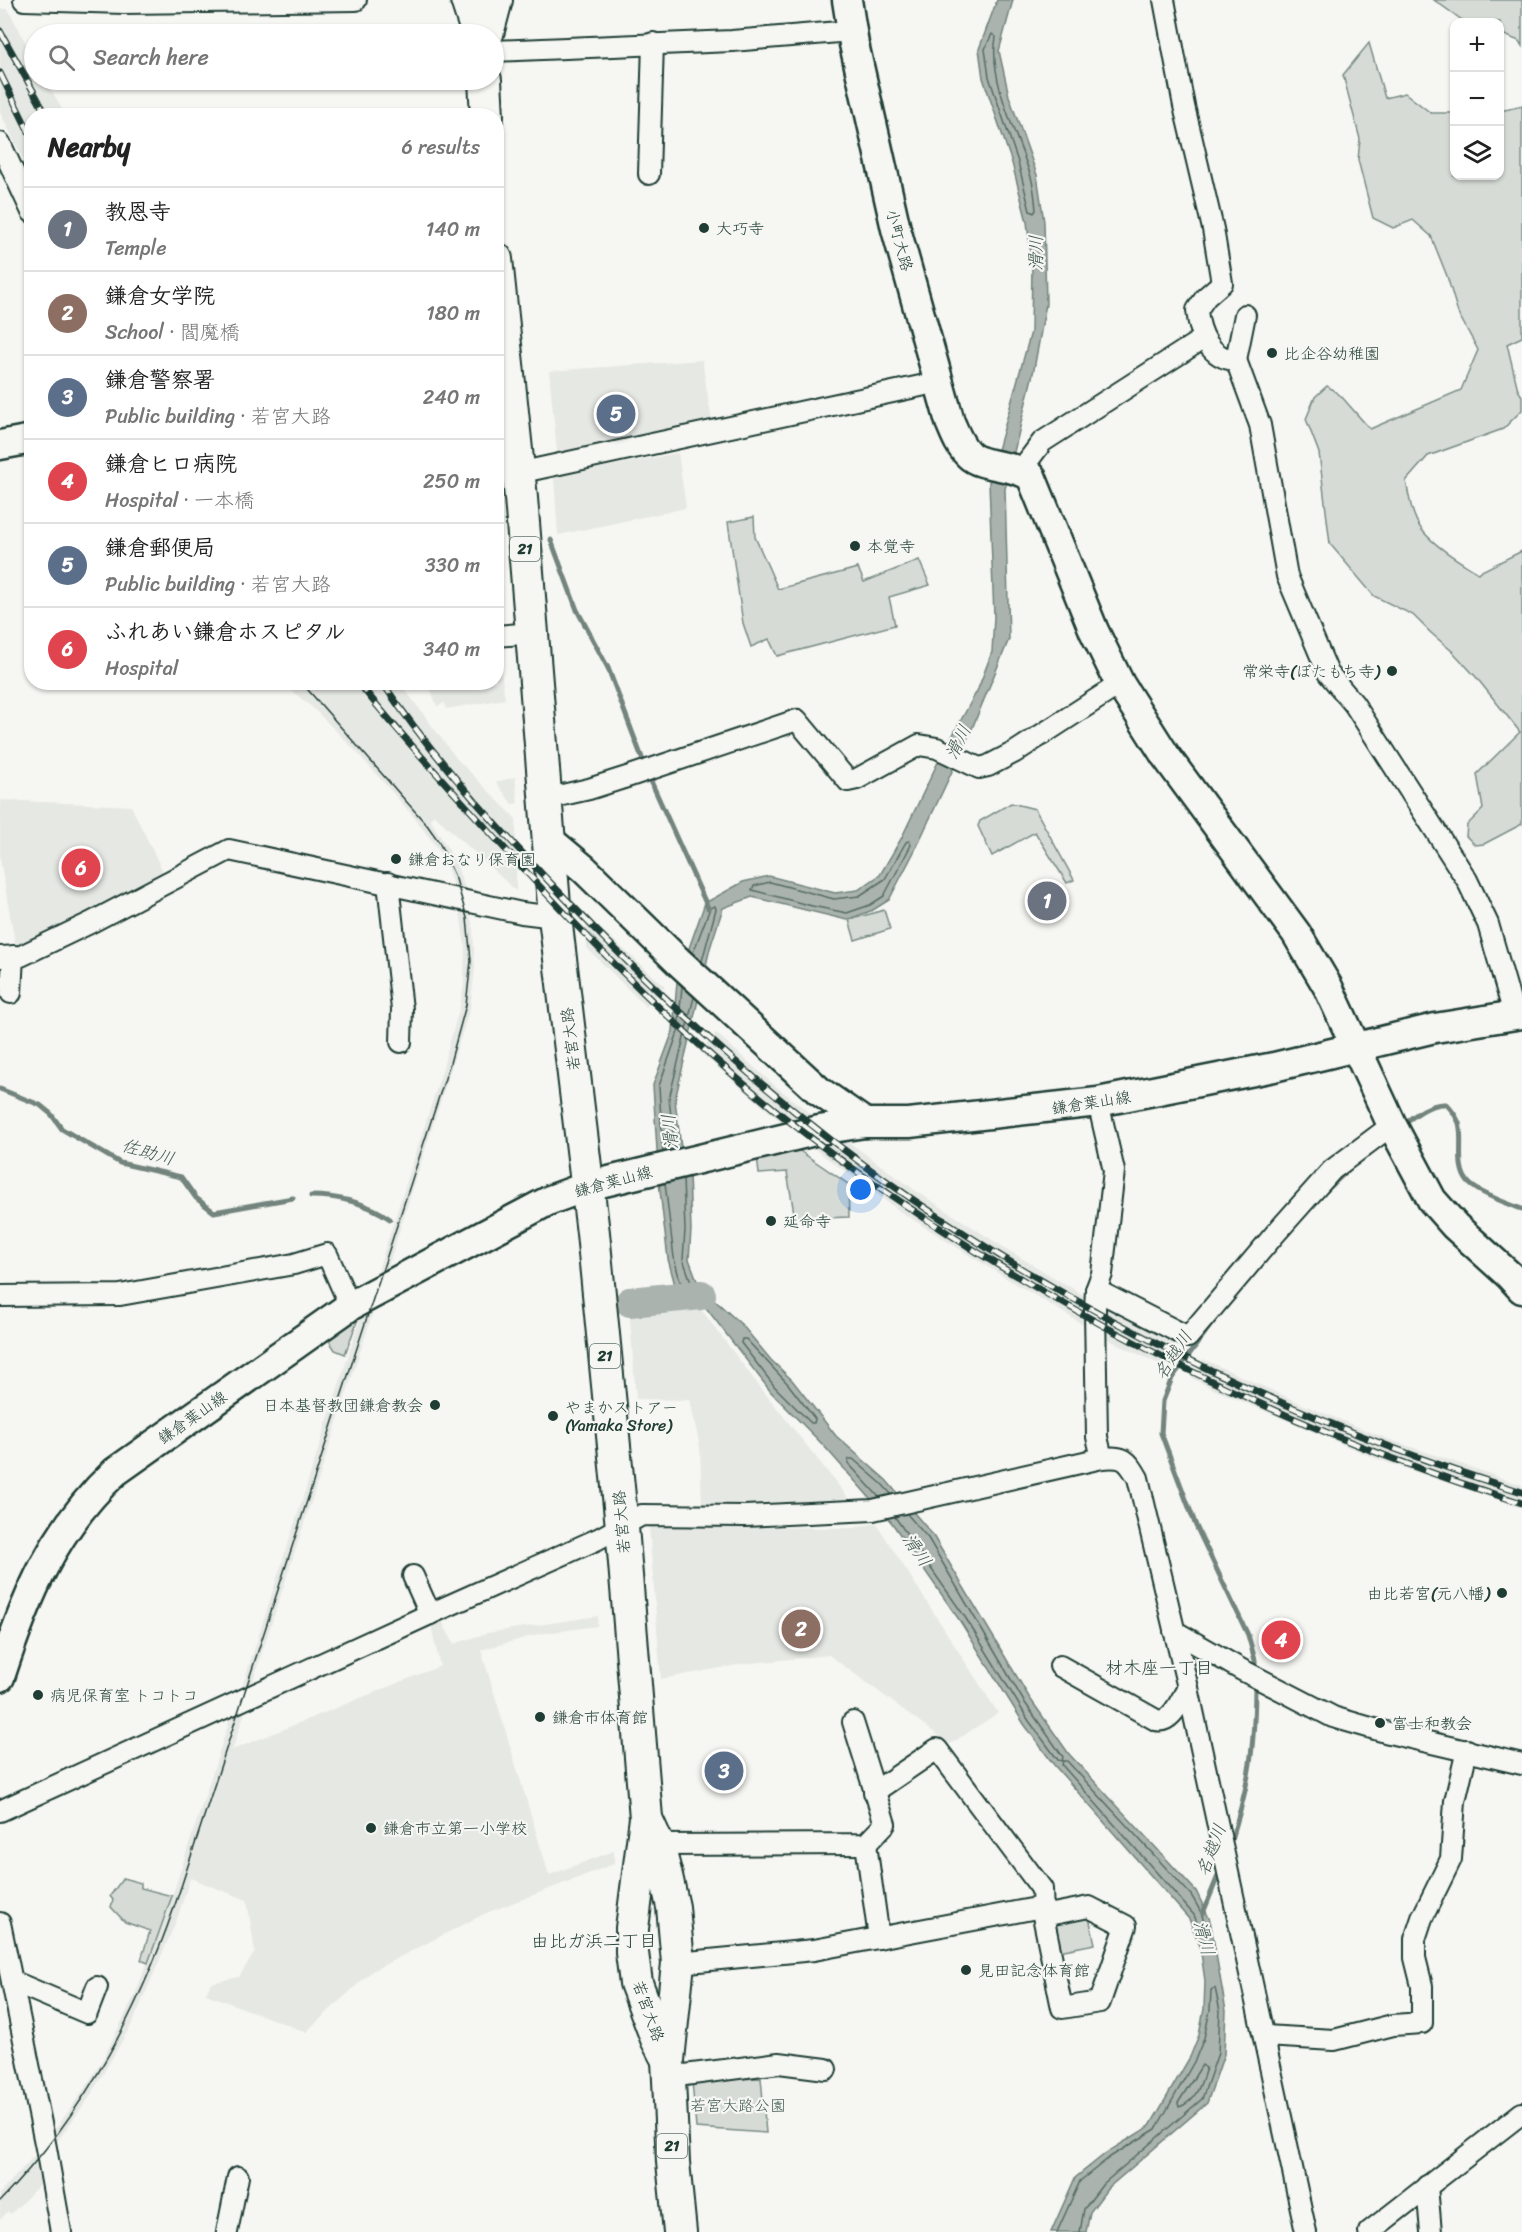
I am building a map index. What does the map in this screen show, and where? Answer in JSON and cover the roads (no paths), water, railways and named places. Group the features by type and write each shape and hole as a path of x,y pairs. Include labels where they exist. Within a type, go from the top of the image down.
{"main road":[{"path":"475,24 469,0 479,2 488,0"},
{"path":"490,24 496,0"},
{"path":"486,90 487,108"},
{"name":"若宮大路","path":"504,337 533,633 555,917 588,1186 652,1831 673,1907 678,1963 668,2068 680,2232"},
{"name":"若宮大路","path":"652,1831 632,1928 632,1953 636,1983 668,2068"}],"street":[{"path":"24,0 124,3 356,0"},
{"name":"小町大路","path":"847,0 851,31 896,229 950,422 960,444 970,457 1005,466 1031,476 1094,631 1120,684 1165,755 1296,933 1328,987 1395,1131 1432,1200 1455,1226 1522,1289"},
{"path":"1164,0 1184,106 1213,228 1222,283 1206,297 1197,310 1204,338 1218,356 1236,360"},
{"path":"504,50 732,41 851,31"},
{"path":"649,174 653,43"},
{"path":"0,143 24,195"},
{"path":"1245,315 1236,360 1260,425 1287,576 1328,673 1354,704 1467,880 1488,924 1518,1014"},
{"path":"1005,466 1204,338"},
{"path":"518,473 939,382"},
{"path":"0,445 24,440"},
{"path":"504,635 533,633"},
{"path":"545,799 589,789 797,720 848,781 857,779 919,745 937,748 979,768 1015,752 1120,684"},
{"path":"548,839 584,869 678,961 819,1091 865,1123"},
{"path":"11,993 7,956 21,956 90,923 228,850 522,913 555,917"},
{"path":"388,884 402,1010 401,1042"},
{"name":"鎌倉葉山線","path":"0,1677 34,1585 63,1533 90,1496 115,1472 351,1306 550,1200 588,1186 792,1135 865,1123 909,1124 1098,1102 1263,1069 1435,1028 1518,1014"},
{"path":"1098,1102 1114,1171 1102,1274 1096,1290 1097,1437 1102,1458"},
{"path":"1096,1290 1188,1337 1332,1170 1395,1131"},
{"path":"0,1296 120,1295 294,1264 327,1254 351,1306"},
{"path":"0,1811 622,1527 642,1515 745,1516 873,1510 1102,1458 1124,1459 1129,1462 1138,1478 1188,1688 1306,2232"},
{"path":"413,1576 430,1614"},
{"path":"1174,1631 1242,1670 1333,1717 1385,1732 1522,1764"},
{"path":"1060,1666 1163,1722 1169,1719 1188,1688"},
{"path":"652,1831 866,1844 885,1824 853,1722"},
{"path":"678,1963 814,1950 1042,1911 1089,1907 1126,1926 1100,2002 1062,2008 1042,1911 1042,1889 937,1749 874,1792"},
{"path":"1265,2036 1334,2040 1393,2025 1422,2023 1422,1986 1415,1958 1415,1939 1425,1910 1451,1859 1455,1801 1467,1750"},
{"path":"866,1844 879,1938"},
{"path":"0,1923 61,2232"},
{"path":"12,1981 87,2013 97,1987"},
{"path":"668,2068 779,2063 826,2069"},
{"path":"1370,2232 1522,2113"},
{"path":"227,2232 238,2177"},
{"path":"1427,2186 1431,2232"}],"water":[{"name":"滑川","path":"997,0 1013,0 999,51 1009,96 1037,175 1044,222 1046,304 1034,369 1005,489 1009,639 971,731 889,900 873,910 847,920 752,897 723,908 710,948 675,1100 682,1155 689,1173 691,1230 689,1259 699,1286 742,1325 771,1360 792,1380 836,1436 886,1480 932,1534 1029,1697 1069,1754 1196,1891 1210,1920 1226,2011 1224,2054 1207,2103 1108,2188 1090,2212 1086,2232 1051,2232 1075,2178 1106,2153 1150,2126 1190,2057 1199,2035 1204,2009 1205,1981 1200,1946 1189,1919 1054,1765 1024,1724 960,1621 892,1523 824,1446 771,1392 707,1309 675,1285 668,1259 659,1182 653,1085 673,1031 677,982 705,903 743,882 769,876 835,893 858,890 880,875 978,689 992,652 994,617 989,482 1031,332 1032,265 1027,222 1012,163 983,78 979,49"}],"waterway":[{"path":"551,540 577,610 608,668 650,779 708,908"},
{"name":"佐助川","path":"0,1089 40,1105 51,1114 62,1129 120,1163 181,1177 196,1198 214,1212 293,1198"},
{"name":"名越川","path":"1401,1126 1428,1108 1446,1104 1459,1123 1462,1169 1468,1182 1486,1194 1522,1209"},
{"name":"名越川","path":"1326,1191 1350,1168"},
{"name":"佐助川","path":"311,1196 332,1197 352,1202 381,1213 390,1219"},
{"path":"630,1302 701,1295"},
{"name":"名越川","path":"1218,1315 1172,1378 1163,1401 1161,1433 1196,1526 1248,1635 1255,1660 1255,1672"},
{"name":"名越川","path":"1229,1846 1242,1804 1250,1764 1255,1681"},
{"name":"名越川","path":"1203,1913 1220,1871"}],"tram line":[{"path":"0,2201 60,2130 86,2092 130,2013 167,1928 450,1063 466,1005 471,961 467,918 456,879 439,842 427,825 308,690"}],"railway":[{"path":"0,31 24,74"},
{"path":"0,73 24,122"},
{"path":"33,90 43,108"},
{"path":"365,690 417,752 512,856 651,1000 763,1100 870,1181 982,1255 1111,1330 1177,1364 1244,1396 1381,1454 1522,1503"},
{"path":"388,690 423,738 468,792 602,936 729,1056 773,1094 865,1166 982,1245 1130,1330 1206,1368 1284,1404 1363,1436 1442,1466 1522,1492"}],"place":[{"name":"大巧寺","path":"704,228"},
{"name":"比企谷幼稚園","path":"1272,353"},
{"name":"鎌倉郵便局","path":"616,414"},
{"name":"本覚寺","path":"855,546"},
{"name":"常栄寺(ぼたもち寺)","path":"1392,671"},
{"name":"鎌倉おなり保育園","path":"396,859"},
{"name":"ふれあい鎌倉ホスピタル","path":"81,868"},
{"name":"教恩寺","path":"1047,901"},
{"name":"延命寺","path":"771,1221"},
{"name":"日本基督教団鎌倉教会","path":"435,1405"},
{"name":"やまかストアー (Yamaka Store)","path":"553,1416"},
{"name":"由比若宮(元八幡)","path":"1502,1593"},
{"name":"鎌倉女学院","path":"801,1629"},
{"name":"鎌倉ヒロ病院","path":"1281,1640"},
{"name":"病児保育室 トコトコ","path":"38,1695"},
{"name":"鎌倉市体育館","path":"540,1717"},
{"name":"富士和教会","path":"1380,1723"},
{"name":"鎌倉警察署","path":"724,1771"},
{"name":"鎌倉市立第一小学校","path":"371,1828"},
{"name":"見田記念体育館","path":"966,1970"}],"district":[{"name":"材木座一丁目","path":"1159,1668"},
{"name":"由比ガ浜二丁目","path":"594,1941"}],"park label":[{"name":"若宮大路公園","path":"738,2105"}]}
